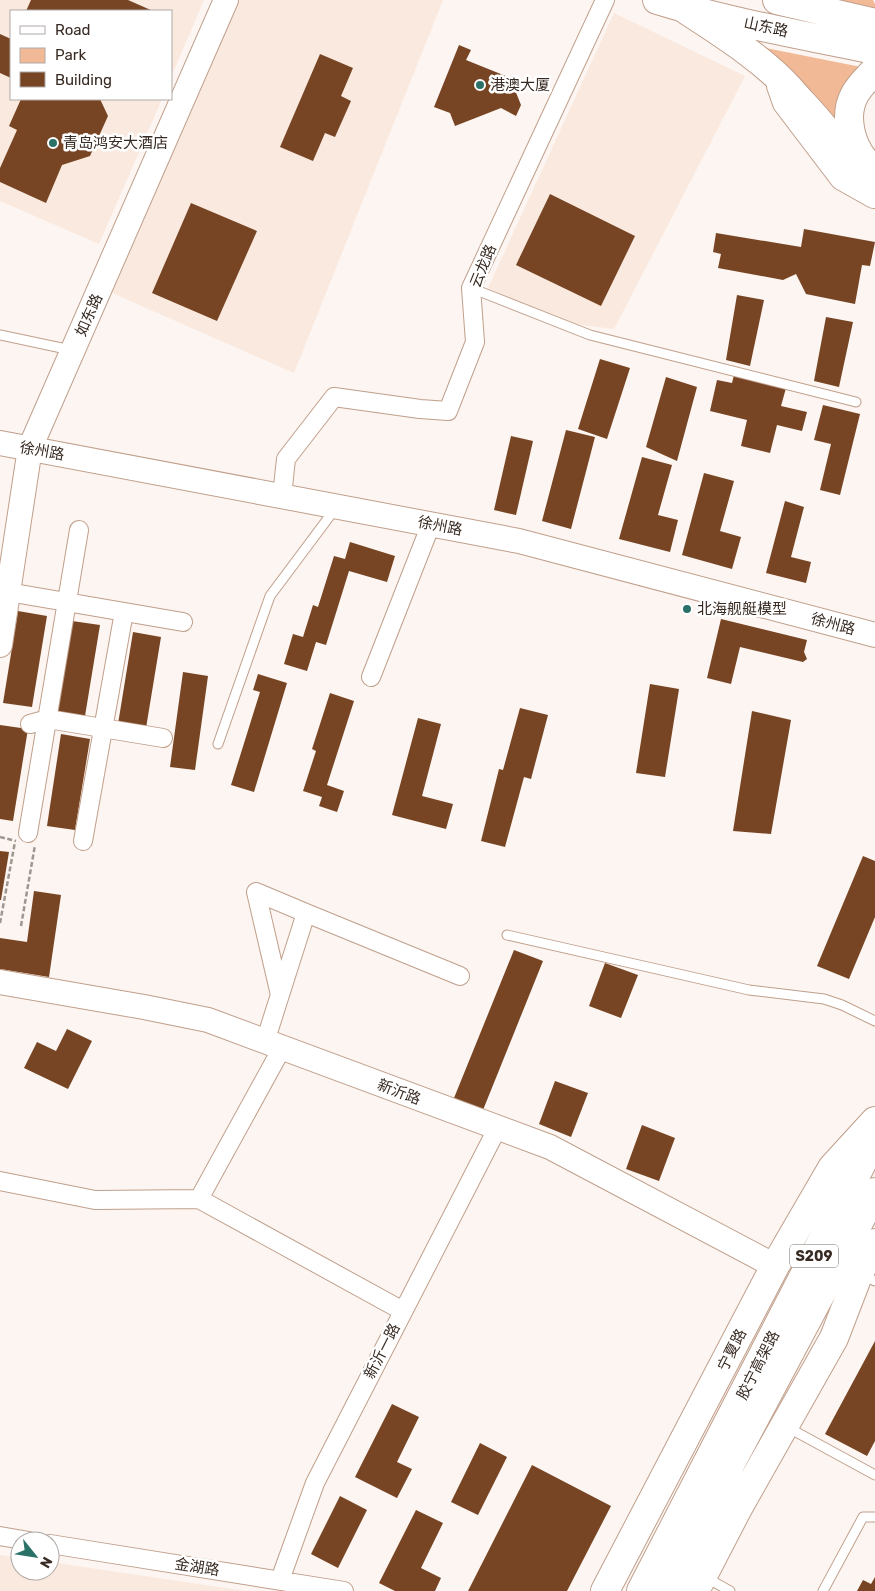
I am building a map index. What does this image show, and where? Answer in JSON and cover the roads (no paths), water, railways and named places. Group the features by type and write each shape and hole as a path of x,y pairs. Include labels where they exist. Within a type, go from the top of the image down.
{"main road":[{"name":"山东路","path":"657,0 685,9 875,50"},
{"name":"山东路","path":"777,0 875,23"},
{"path":"685,9 739,45 773,73 826,130 849,166 868,182 875,185"},
{"path":"875,70 854,96 850,109 850,124 858,154 875,170"},
{"name":"宁夏路","path":"605,1591 776,1266 832,1168 875,1120"},
{"name":"胶宁高架路","path":"641,1591 875,1138"},
{"name":"胶宁高架路","path":"668,1591 717,1497 731,1463 875,1192"},
{"path":"699,1584 738,1508 867,1277 875,1243"},
{"path":"717,1497 744,1462 782,1390 839,1300 867,1277"}],"street":[{"name":"如东路","path":"0,645 30,448 226,0"},
{"name":"云龙路","path":"282,496 286,459 334,397 448,411 475,342 471,288 605,0"},
{"path":"773,73 785,103 842,178 875,197"},
{"name":"徐州路","path":"0,443 519,541 875,635"},
{"path":"371,677 431,524"},
{"path":"23,840 48,719 80,530"},
{"path":"8,592 184,622"},
{"path":"83,841 124,612"},
{"path":"30,724 48,719 163,738"},
{"path":"280,995 256,892 460,976"},
{"path":"199,1199 273,1045 280,995 306,913"},
{"name":"新沂路","path":"0,982 208,1020 550,1147 776,1266"},
{"name":"新沂一路","path":"280,1580 315,1483 497,1128"},
{"path":"0,1180 95,1200 199,1199 403,1311"},
{"name":"金湖路","path":"60,1546 344,1591"}],"lane":[{"path":"471,288 590,335 856,402"},
{"path":"0,335 73,350"},
{"path":"218,744 270,596 337,506"},
{"path":"507,935 750,990 824,1000 842,1005 875,1021"},
{"path":"785,1426 875,1475"},
{"path":"823,1591 863,1518 875,1517"},
{"path":"699,1584 730,1591"}],"place":[{"name":"港澳大厦","path":"480,85"},
{"name":"青岛鸿安大酒店","path":"53,143"},
{"name":"北海舰艇模型","path":"687,609"}]}
